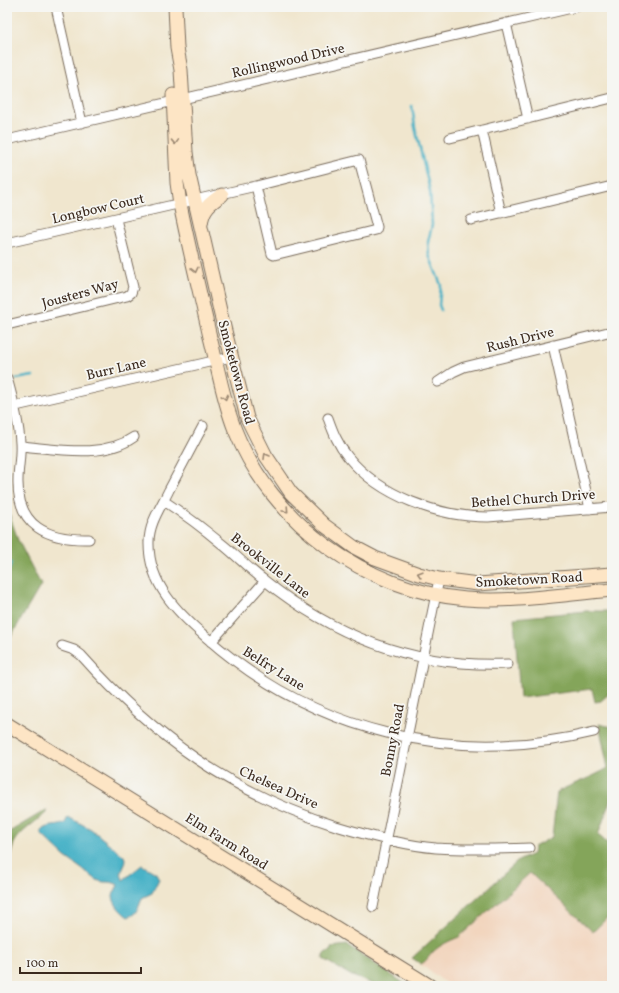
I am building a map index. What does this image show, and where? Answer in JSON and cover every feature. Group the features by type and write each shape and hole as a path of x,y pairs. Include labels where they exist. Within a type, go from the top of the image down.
{"main road":[{"name":"Smoketown Road","path":"175,7 177,48 173,71 200,226 242,402 254,433 278,476 304,507 342,538 361,550 397,567 439,579 462,583 496,584 612,574"},
{"name":"Smoketown Road","path":"178,100 177,182 180,204 228,409 245,450 270,490 295,519 329,548 361,568 386,580 436,594 464,599 486,600 612,590"},
{"path":"200,226 205,208 222,195"},
{"name":"Elm Farm Road","path":"7,724 430,986"}],"street":[{"path":"56,7 82,122"},
{"name":"Rollingwood Drive","path":"7,140 576,7"},
{"path":"506,23 528,119"},
{"path":"450,138 612,98"},
{"path":"482,130 501,212"},
{"name":"Longbow Court","path":"7,243 222,195 256,186 359,160 377,228 374,232 274,255 271,251 256,186"},
{"path":"471,220 612,186"},
{"name":"Jousters Way","path":"7,325 107,302 127,296 131,293 133,287 116,219"},
{"name":"Rush Drive","path":"438,382 464,367 612,331"},
{"path":"553,346 590,509"},
{"name":"Burr Lane","path":"11,407 231,357"},
{"path":"7,378 11,407 21,446 18,491 24,510 30,520 42,532 61,538 89,539"},
{"name":"Bethel Church Drive","path":"328,418 339,444 358,468 401,496 440,512 470,517 488,517 612,507"},
{"name":"Belfry Lane","path":"203,426 150,530 149,552 157,580 174,607 211,642 266,683 296,699 365,728 406,737 451,744 502,746 545,742 594,732"},
{"path":"21,446 100,450 122,444 134,437"},
{"name":"Brookville Lane","path":"164,501 202,528 264,581 312,614 334,627 380,647 422,658 466,664 508,664"},
{"name":"Bonny Road","path":"374,907 406,737 439,579"},
{"path":"211,642 264,581"},
{"name":"Chelsea Drive","path":"62,646 74,650 81,655 121,698 176,745 226,778 280,806 310,817 386,840 436,848 530,848"}],"shaded area":[{"path":"518,861 593,932 612,913 612,986 450,986 412,958"}],"green space":[{"path":"7,507 18,540 41,585 9,640 7,671"},
{"path":"586,611 612,611 612,691 601,701 595,702 592,689 520,698 514,618"},
{"path":"599,724 612,727 612,796 598,835 612,847 612,913 593,932 530,873 459,937 439,947 425,962 421,964 412,958 518,861 533,854 534,847 552,837 557,792 608,768"},
{"path":"46,810 46,813 27,828 15,842 7,867 7,836 9,832"},
{"path":"347,945 408,986 378,986 352,976 323,959 324,953 330,951 332,947"}],"water":[{"path":"68,817 91,829 124,856 126,862 121,873 123,880 142,865 156,873 159,879 152,893 142,898 134,914 131,916 128,917 125,915 114,902 113,895 118,885 97,880 64,856 41,834 41,831 47,827 65,823"}],"waterway":[{"path":"412,106 415,127 430,191 432,225 428,242 429,255 441,285 439,305 441,310"},
{"path":"16,379 33,376"},
{"path":"7,558 11,563 7,575"}]}
